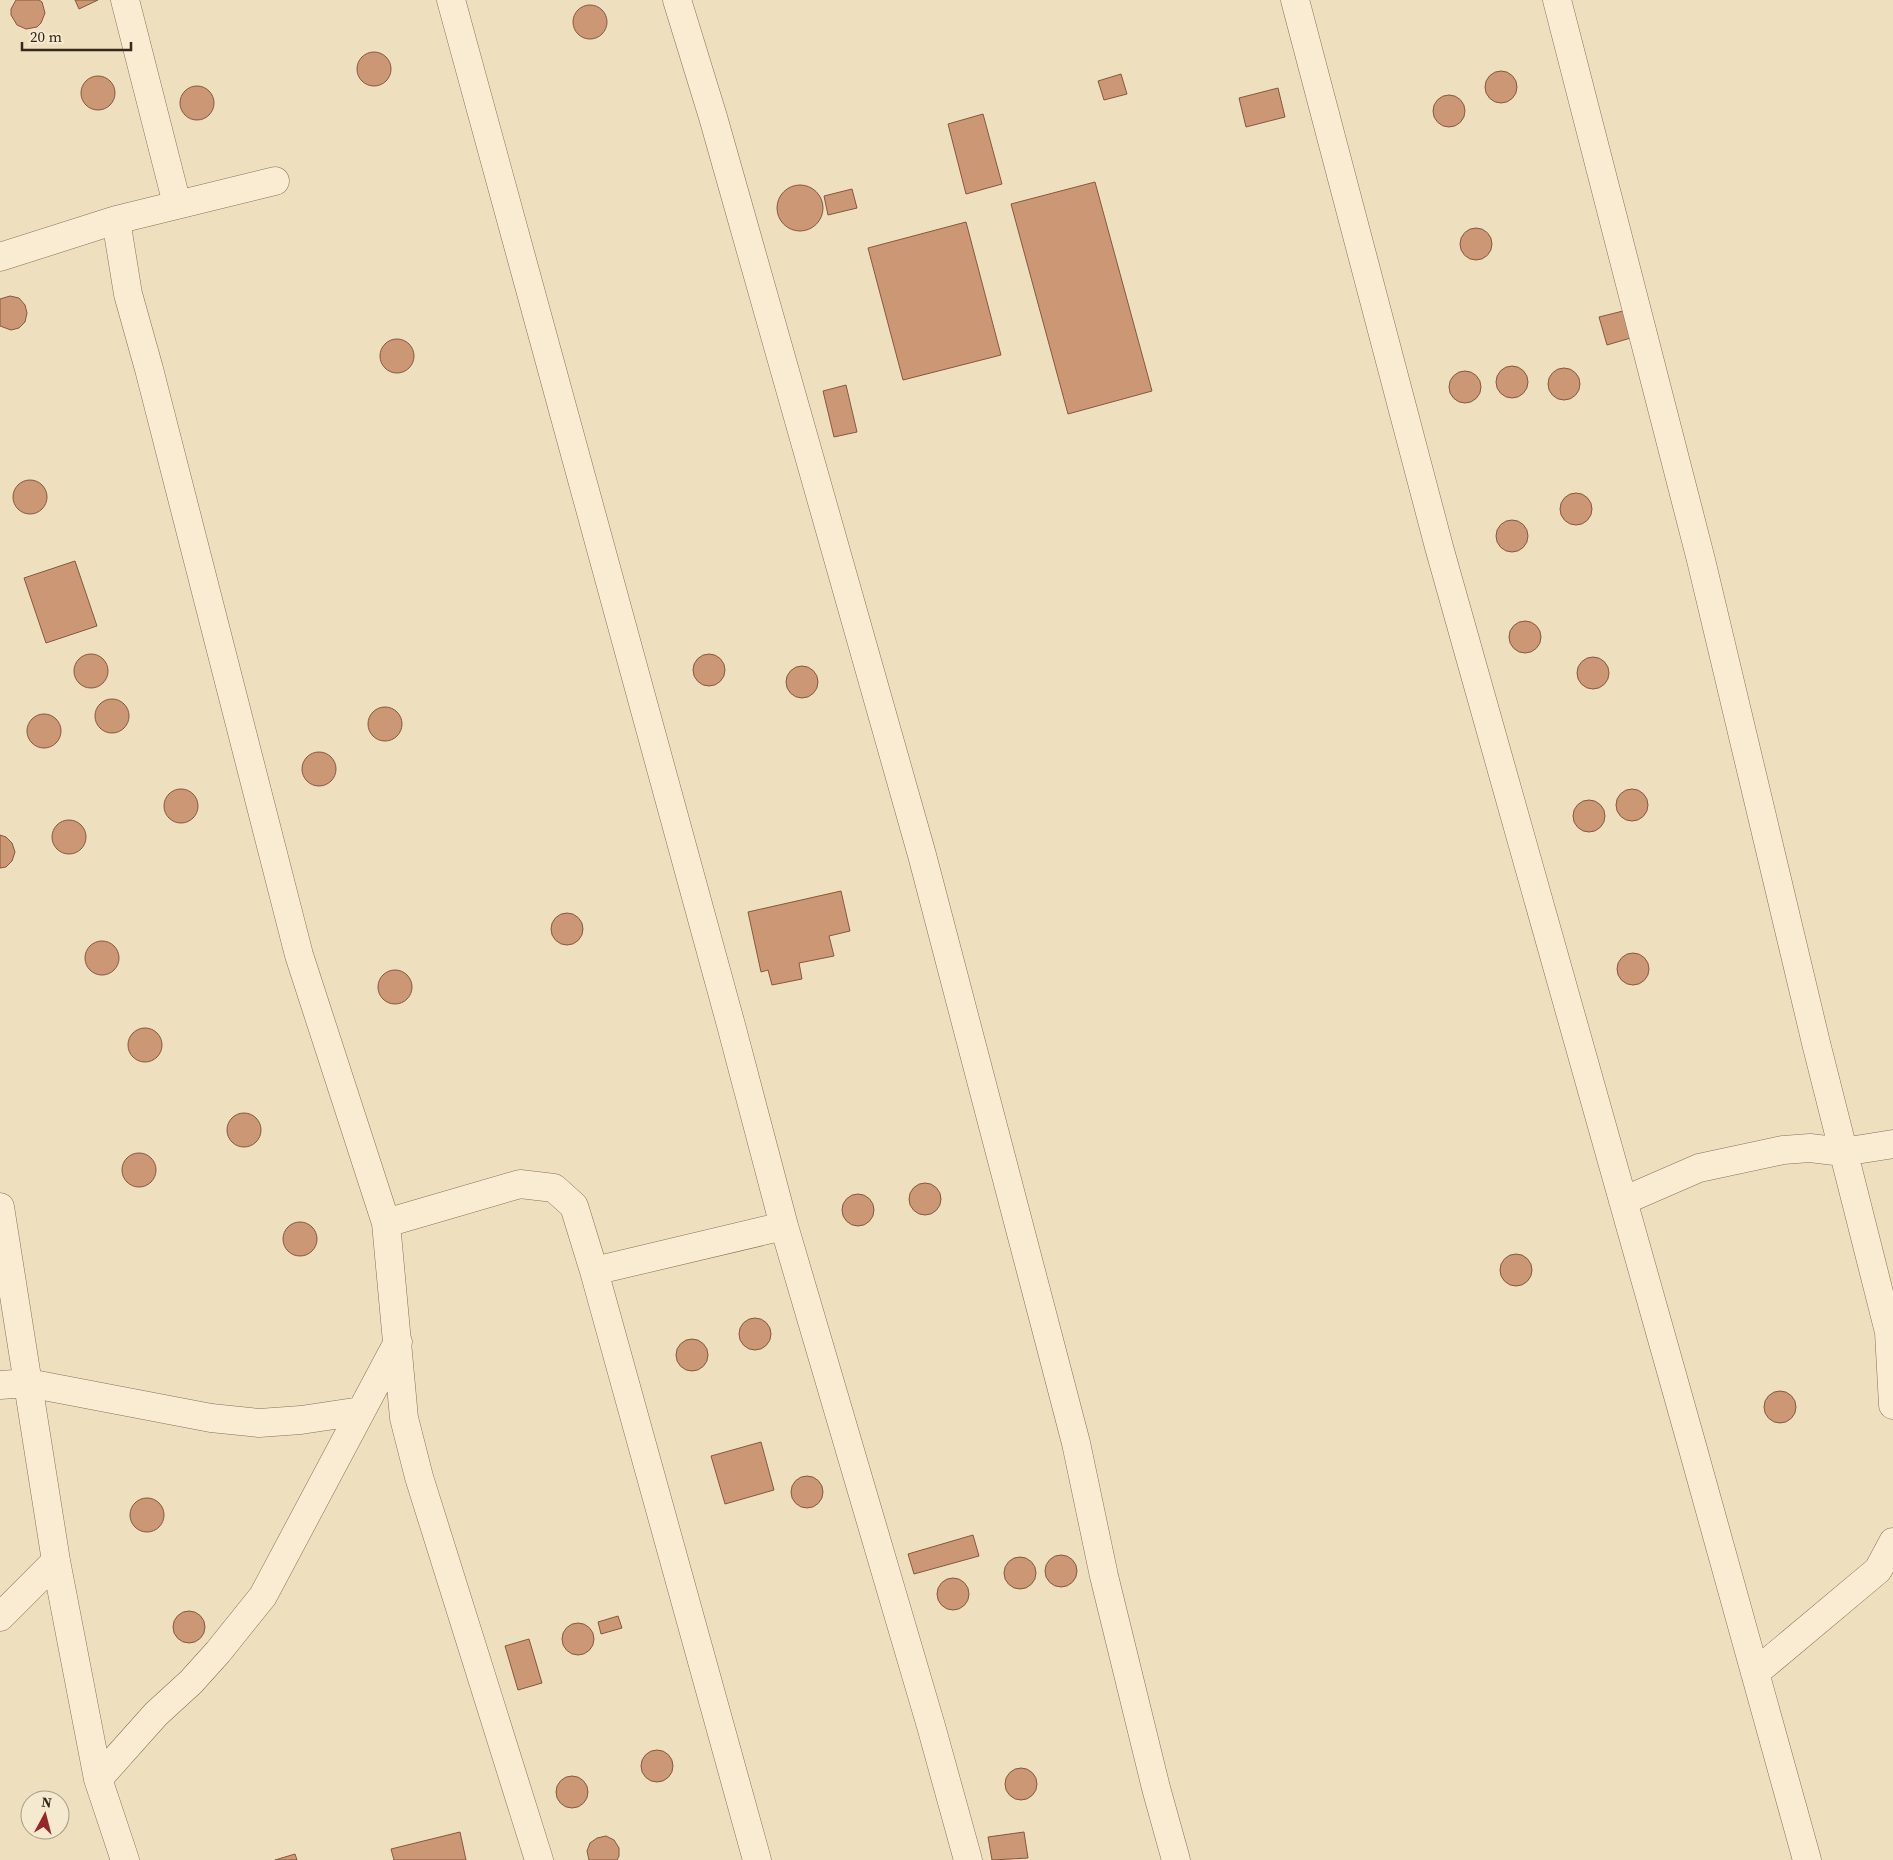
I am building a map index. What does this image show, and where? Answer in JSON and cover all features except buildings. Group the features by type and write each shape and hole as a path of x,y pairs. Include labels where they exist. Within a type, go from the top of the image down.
{"street":[{"path":"125,0 177,204"},
{"path":"451,0 731,1025 784,1226 931,1726 968,1860"},
{"path":"677,0 718,136 922,855 1076,1443 1104,1576 1176,1860"},
{"path":"1295,0 1442,556 1807,1860"},
{"path":"1557,0 1701,560 1888,1332 1893,1405"},
{"path":"0,257 116,220 275,181"},
{"path":"116,220 128,294 149,369 299,955 386,1223 404,1418 419,1477 539,1860"},
{"path":"1623,1201 1699,1168 1783,1150 1810,1148 1843,1152 1893,1144"},
{"path":"386,1223 520,1184 554,1188 574,1206 594,1271 757,1860"},
{"path":"0,1207 56,1561 98,1780 124,1860"},
{"path":"594,1271 784,1226"},
{"path":"98,1780 156,1714 218,1652 264,1596 398,1342"},
{"path":"0,1385 28,1383 211,1418 259,1423 301,1420 361,1411"},
{"path":"1755,1673 1878,1570 1893,1542"},
{"path":"0,1617 56,1561"}]}
